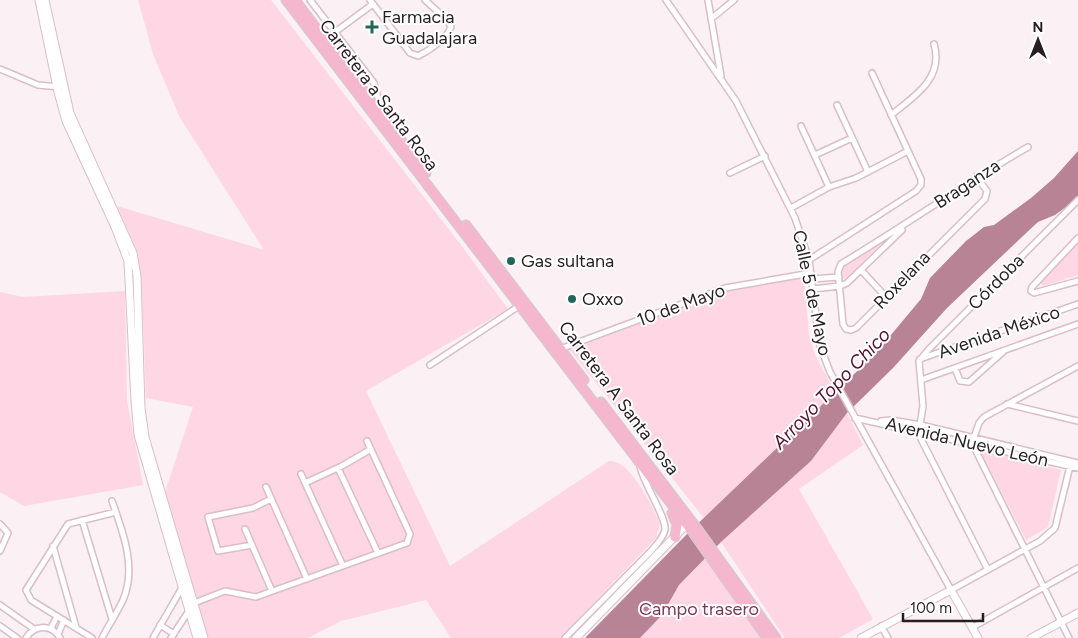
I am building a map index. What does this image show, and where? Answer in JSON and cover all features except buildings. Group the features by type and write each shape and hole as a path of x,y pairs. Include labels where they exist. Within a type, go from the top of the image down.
{"main road":[{"name":"Carretera a Santa Rosa","path":"286,0 430,183"},
{"name":"Carretera a Santa Rosa","path":"295,0 430,183"},
{"name":"Carretera A Santa Rosa","path":"430,183 519,306 558,350 660,491 715,558 776,638"},
{"name":"Carretera A Santa Rosa","path":"430,183 691,528"},
{"path":"660,491 676,520 675,537"},
{"name":"Carretera A Santa Rosa","path":"715,558 767,638"}],"street":[{"path":"39,0 60,87 70,113 126,233 135,260 144,431 204,638"},
{"path":"45,0 66,121 116,227 128,261 138,435 198,638"},
{"path":"310,0 374,83 379,96 383,117"},
{"path":"335,32 372,2 410,53 415,55 422,54 448,33 450,24 425,0"},
{"path":"666,0 721,78"},
{"path":"708,0 721,78"},
{"path":"711,19 734,0"},
{"path":"891,115 920,92 930,78 937,64 934,44"},
{"path":"0,69 38,85 60,87"},
{"path":"809,260 916,191 921,185 921,179 872,73"},
{"name":"Calle 5 de Mayo","path":"721,78 765,156 800,229 809,260 820,346 830,372 978,638"},
{"path":"837,104 868,172"},
{"path":"801,126 829,187"},
{"path":"815,155 852,138"},
{"name":"Braganza","path":"840,265 907,224 976,176 1028,146"},
{"path":"791,208 829,187 856,178 908,152"},
{"path":"730,173 765,156"},
{"name":"Roxelana","path":"840,265 839,276 843,324 848,330 856,328 985,199 987,191 976,176"},
{"name":"Córdoba","path":"921,380 918,366 920,359 1078,200"},
{"name":"Braganza","path":"840,286 861,270 907,224"},
{"path":"1078,238 1032,287 1031,291 1034,293 1043,292 1078,281"},
{"path":"861,270 886,296"},
{"name":"10 de Mayo","path":"558,350 725,288 811,273"},
{"path":"812,280 839,276"},
{"path":"813,289 840,286"},
{"name":"Avenida México","path":"920,359 1078,304"},
{"path":"430,366 519,306"},
{"name":"Avenida México","path":"921,380 1078,324"},
{"path":"955,368 960,381 969,382 1005,350"},
{"path":"1069,638 973,441 979,423 984,417 1006,403 1078,366"},
{"path":"921,380 923,406 920,428 924,446 988,570"},
{"path":"1006,403 1078,421"},
{"name":"Avenida Nuevo León","path":"855,418 920,428 1072,464"},
{"path":"160,625 173,636 194,602 225,591 256,597 407,543 410,534 367,441"},
{"path":"305,483 338,468 371,449"},
{"path":"564,638 652,550 663,535 665,526 643,478 640,464"},
{"path":"861,638 1046,538 1055,528 1072,464"},
{"path":"338,468 378,554"},
{"path":"301,474 343,566"},
{"path":"266,488 307,578"},
{"path":"252,545 218,551 208,517 252,508 271,499"},
{"path":"102,638 127,590 130,569 125,540 112,501"},
{"path":"92,638 31,600 26,590 68,524 116,512"},
{"path":"82,520 112,619"},
{"path":"0,524 8,531 0,551"},
{"path":"576,638 675,537 691,528"},
{"path":"245,530 272,591"},
{"path":"53,546 76,627"},
{"path":"973,627 1078,568"},
{"path":"153,638 187,579"},
{"path":"942,595 950,594 956,598"},
{"path":"0,605 34,629"},
{"path":"1031,638 1078,613"},
{"path":"50,628 57,616"},
{"path":"26,638 34,629 39,627 50,628 59,636 64,620"},
{"path":"0,626 17,638"},
{"path":"881,626 888,638"}],"green space":[{"path":"138,0 271,0 461,245 508,309 366,391 450,566 609,461 617,462 625,467 639,485 660,523 656,538 560,638 451,638 426,600 341,621 308,638 208,638 165,492 193,407 146,398 142,288 138,254 117,206 264,250 179,116 153,54"},
{"path":"883,242 845,279 842,277 841,269 845,265"},
{"path":"1078,243 1078,275 1043,286 1041,283"},
{"path":"804,277 809,335 816,357 835,392 704,518 570,350 730,288"},
{"path":"125,291 127,401 143,485 24,506 0,492 0,292 23,297"},
{"path":"847,413 863,445 799,489 873,619 839,638 785,638 721,542 811,461"},
{"path":"979,449 1061,470 1048,527 1026,540"},
{"name":"Campo trasero","path":"705,558 762,638 640,638 662,615 679,585"}],"shaded area":[{"path":"1078,151 1078,198 1055,215 1038,222 947,308 893,368 847,413 811,461 721,542 679,585 662,615 640,638 585,638 688,533 875,354 921,299 930,278 966,241 984,227 994,225 1031,198 1054,178"}],"place":[{"name":"Farmacia Guadalajara","path":"372,27"},
{"name":"Gas sultana","path":"511,261"},
{"name":"Oxxo","path":"572,299"}],"water label":[{"name":"Arroyo Topo Chico","path":"831,388"}]}
